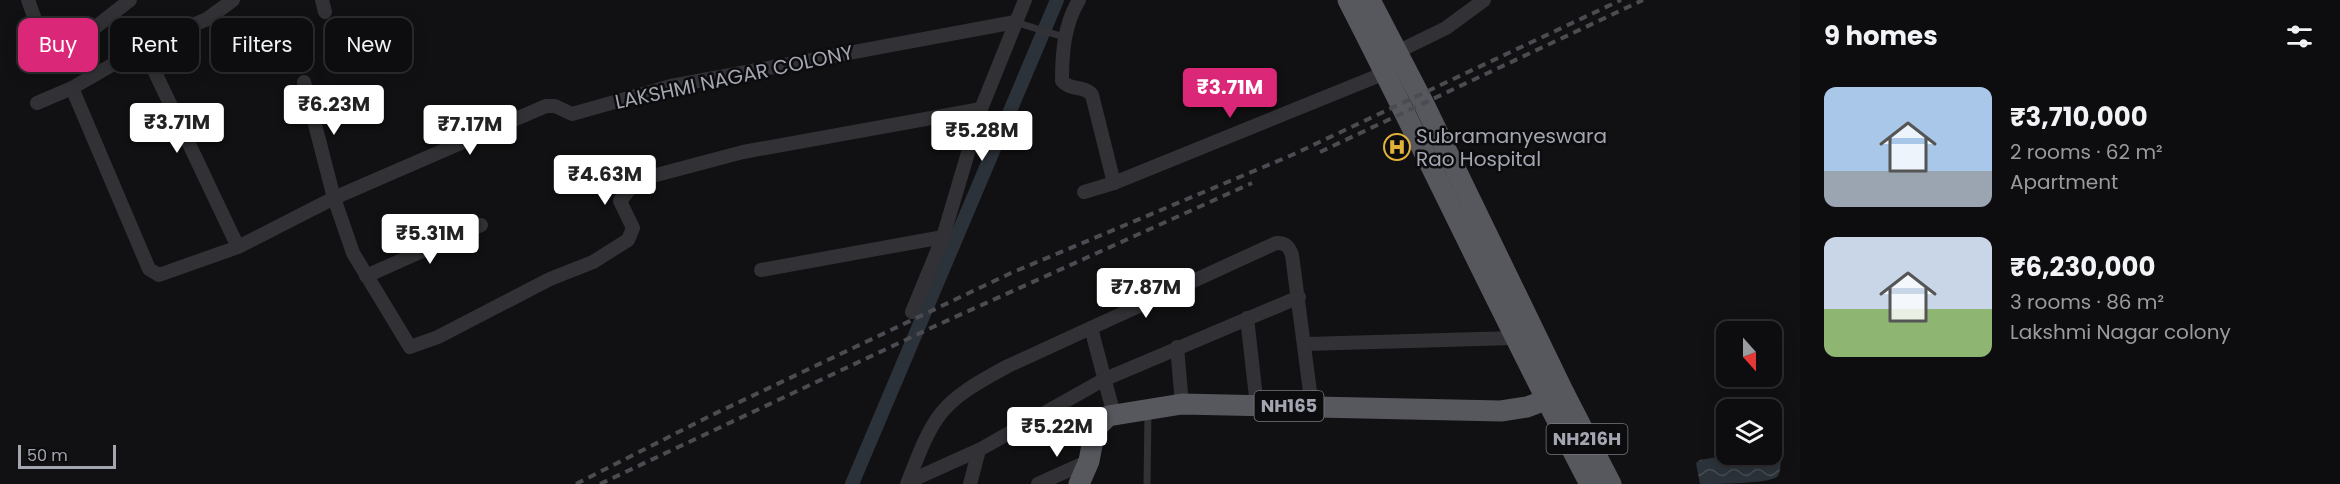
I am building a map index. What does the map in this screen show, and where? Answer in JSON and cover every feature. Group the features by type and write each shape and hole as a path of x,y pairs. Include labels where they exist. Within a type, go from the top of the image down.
{"highway":[{"path":"1348,0 1514,338 1555,397"},
{"path":"1370,0 1555,397"},
{"name":"NH165","path":"1114,415 1182,404 1501,411 1555,397"},
{"name":"NH216H","path":"1555,397 1590,484"},
{"name":"NH216H","path":"1555,397 1611,484"},
{"path":"1079,484 1089,461 1095,429 1108,416 1114,415"}],"street":[{"path":"28,0 46,50 55,56 64,52 130,0"},
{"path":"199,23 233,0"},
{"path":"912,312 943,237 981,108 1025,0"},
{"path":"1079,0 1064,37 1062,81 1070,87 1088,90 1092,95 1114,183"},
{"path":"1396,52 1446,28 1484,0"},
{"name":"LAKSHMI NAGAR COLONY","path":"72,88 148,269 159,274 168,274 238,247 334,198 546,106 555,106 572,114 671,86 1015,22"},
{"path":"37,103 72,88 110,66"},
{"path":"155,72 238,247"},
{"path":"1084,192 1114,183 1385,73"},
{"path":"304,82 334,198 353,253 410,347 421,344 550,279 593,262 628,240 633,228 620,201 633,185 645,178 743,152 981,108"},
{"path":"366,276 481,225"},
{"path":"761,270 943,237"},
{"path":"907,483 933,421 967,388 1008,366 1276,243 1289,246 1299,297 1312,407"},
{"path":"907,483 979,450 1103,380 1299,297"},
{"path":"1247,318 1257,406"},
{"path":"1091,328 1114,415"},
{"path":"1305,345 1514,338"},
{"path":"1177,348 1182,404"},
{"path":"970,484 979,450"},
{"path":"1038,484 1089,461"}],"lane":[{"path":"1015,22 1064,37"},
{"path":"1147,484 1148,410"}],"water":[{"path":"1716,457 1716,465 1781,465 1778,476 1765,481 1700,484 1696,463"}],"waterway":[{"path":"852,484 1057,0"}],"railway":[{"path":"576,484 712,415 1011,273 1292,155 1621,0"},
{"path":"1320,152 1643,0"},
{"path":"600,484 933,327 1252,183"}],"place":[{"name":"Subramanyeswara Rao Hospital","path":"1397,147"}]}
